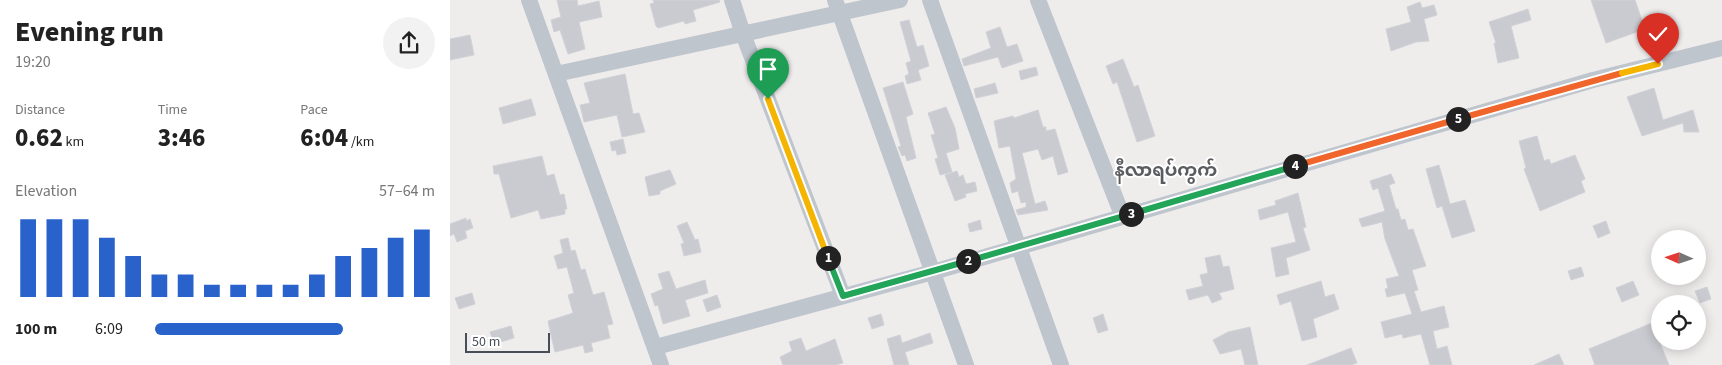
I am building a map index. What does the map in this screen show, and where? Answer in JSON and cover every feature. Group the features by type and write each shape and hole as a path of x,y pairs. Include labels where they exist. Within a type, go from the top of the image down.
{"street":[{"path":"529,0 661,365"},
{"path":"732,0 743,34 843,296"},
{"path":"556,74 743,34 837,6 900,0"},
{"path":"930,0 1061,365"},
{"path":"1038,0 1119,207"},
{"path":"837,6 966,365"},
{"path":"656,347 933,272 1593,80 1722,48"}],"building":[{"path":"557,0 577,0 578,6 599,1 602,17 579,22 585,49 568,54 560,30 554,32 551,20 561,17"},
{"path":"653,0 719,0 720,2 693,10 696,21 685,24 684,21 658,28 650,4 654,3"},
{"path":"1591,0 1635,0 1645,29 1606,43"},
{"path":"1420,2 1422,8 1434,5 1437,15 1424,19 1429,41 1416,42 1391,51 1386,29 1411,22 1407,7"},
{"path":"1528,9 1531,20 1511,26 1519,58 1498,63 1494,43 1496,43 1489,22"},
{"path":"909,20 917,47 923,45 929,66 918,70 921,80 907,84 905,76 909,74 906,63 911,61 900,22"},
{"path":"1000,27 1007,47 1017,44 1023,61 1002,68 998,57 964,66 962,59 991,48 986,32"},
{"path":"470,35 474,55 450,60 450,39"},
{"path":"1123,59 1134,87 1138,85 1155,136 1137,142 1117,82 1113,84 1106,66"},
{"path":"1036,67 1038,75 1021,80 1019,71"},
{"path":"625,74 633,114 639,113 645,132 622,137 617,115 584,122 580,105 590,103 584,83"},
{"path":"903,82 913,114 906,117 916,158 907,161 905,155 902,156 898,147 901,146 883,88"},
{"path":"995,83 998,93 976,98 974,89"},
{"path":"1654,88 1663,120 1693,110 1699,132 1684,132 1683,123 1642,136 1627,97"},
{"path":"531,99 536,115 503,124 499,108"},
{"path":"946,107 955,128 959,149 946,153 952,172 940,175 935,159 938,158 931,135 935,134 928,113"},
{"path":"1038,110 1046,131 1055,129 1068,172 1058,175 1053,156 1042,160 1038,149 1022,153 1035,204 1045,201 1048,210 1018,215 1016,210 1026,207 1026,202 1021,203 1018,191 1012,193 1010,183 1016,179 1010,146 999,148 994,121 1013,116 1014,118"},
{"path":"1537,136 1544,161 1549,159 1551,164 1575,155 1585,179 1581,181 1585,192 1540,211 1524,169 1526,168 1519,141"},
{"path":"623,139 626,153 617,155 616,150 612,151 610,142"},
{"path":"542,156 547,176 554,174 560,195 564,194 567,209 565,209 565,214 541,219 538,210 511,218 499,174 494,174 493,166"},
{"path":"1439,165 1450,204 1465,200 1475,231 1452,238 1442,206 1437,208 1426,169"},
{"path":"670,170 676,184 660,191 660,194 649,196 645,177"},
{"path":"957,171 959,177 963,175 966,184 975,182 977,191 965,194 966,197 955,201 945,175"},
{"path":"1391,174 1395,183 1389,185 1396,209 1398,209 1401,220 1405,219 1408,230 1413,229 1426,266 1412,270 1418,290 1414,291 1421,312 1444,306 1449,327 1433,331 1437,349 1447,346 1452,365 1430,365 1421,334 1403,338 1402,334 1385,338 1381,322 1412,314 1405,293 1387,297 1385,289 1388,288 1386,279 1399,276 1385,239 1382,222 1362,227 1359,219 1385,211 1378,188 1373,190 1370,181"},
{"path":"1298,193 1306,227 1303,228 1310,250 1286,258 1289,274 1276,277 1271,248 1296,242 1288,212 1260,220 1258,210 1276,205 1275,201"},
{"path":"466,218 466,221 470,219 473,228 465,231 467,238 457,242 454,234 450,236 450,224"},
{"path":"980,220 982,229 970,232 968,224"},
{"path":"1606,221 1610,233 1598,238 1593,226"},
{"path":"687,222 695,240 698,239 701,252 684,256 681,244 684,243 677,226"},
{"path":"568,238 571,251 575,250 581,270 585,269 593,295 604,292 613,324 607,325 610,338 591,343 593,351 585,353 583,345 555,352 548,321 573,313 568,295 574,293 567,267 558,269 554,256 563,253 560,240"},
{"path":"1220,255 1223,267 1229,266 1234,289 1219,293 1222,299 1212,303 1208,295 1189,300 1186,290 1203,286 1200,275 1208,273 1205,258"},
{"path":"1581,267 1584,276 1571,280 1568,271"},
{"path":"669,271 676,289 705,280 708,293 685,300 690,316 663,324 658,305 655,306 651,294 663,289 658,274"},
{"path":"1321,281 1325,297 1334,294 1339,309 1313,319 1317,337 1302,341 1291,301 1280,305 1277,295"},
{"path":"1633,281 1639,295 1622,302 1616,288"},
{"path":"1707,287 1711,299 1706,301 1706,295 1697,295 1695,291"},
{"path":"472,293 475,304 459,309 455,298"},
{"path":"717,295 721,307 707,312 703,300"},
{"path":"881,314 884,325 872,329 868,318"},
{"path":"1103,314 1108,330 1098,333 1093,318"},
{"path":"1651,323 1651,350 1663,350 1669,365 1595,365 1589,349"},
{"path":"511,326 514,338 494,344 490,332"},
{"path":"1250,327 1258,365 1245,365 1241,349 1220,354 1213,340 1228,332"},
{"path":"930,333 933,343 905,352 909,365 894,365 887,339 900,335 902,343"},
{"path":"801,338 806,351 835,339 843,363 835,365 783,365 780,357 792,351 789,342"},
{"path":"1351,348 1357,363 1351,365 1307,365"},
{"path":"1559,354 1564,365 1534,365"}],"district":[{"name":"နီလာရပ်ကွက်","path":"1166,170"}],"route":[{"path":"768,99 843,296 933,272 1593,80 1658,64"}]}
